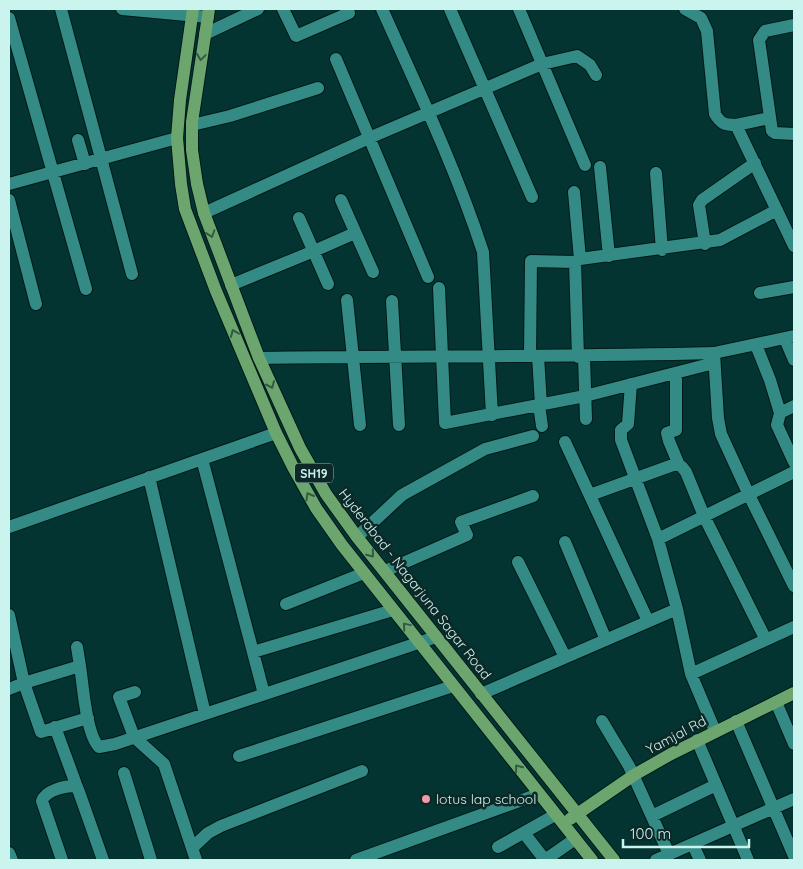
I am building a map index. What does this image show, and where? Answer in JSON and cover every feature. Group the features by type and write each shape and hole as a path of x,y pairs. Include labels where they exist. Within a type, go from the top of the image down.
{"main road":[{"name":"SH19","path":"192,12 180,100 177,138 185,209 212,282 276,432 316,508 393,610 592,860"},
{"name":"Hyderabad - Nagarjuna Sagar Road","path":"208,13 192,125 192,150 196,184 204,212 259,358 300,448 326,494 357,537 614,860"},
{"name":"Yamjal Rd","path":"559,819 578,815 634,776 697,740 794,693"}],"street":[{"path":"61,9 103,159 132,274"},
{"path":"122,9 208,13"},
{"path":"205,34 258,9"},
{"path":"283,9 296,36 349,13"},
{"path":"382,9 428,113 483,252 492,414"},
{"path":"450,9 532,197"},
{"path":"519,9 585,165"},
{"path":"685,9 701,18 707,31 715,114 720,122 726,125 736,125 770,118"},
{"path":"9,18 86,289"},
{"path":"794,25 765,31 759,40 771,128 775,133 794,134"},
{"path":"204,212 369,138 542,64 577,56 590,65 596,75"},
{"path":"336,59 428,277"},
{"path":"192,125 230,116 296,89 318,88"},
{"path":"736,125 756,163 794,246"},
{"path":"9,184 177,138"},
{"path":"78,140 85,164"},
{"path":"704,244 699,205 702,200 756,163"},
{"path":"600,167 610,256"},
{"path":"656,173 662,250"},
{"path":"574,192 581,357 586,419"},
{"path":"9,200 36,304"},
{"path":"341,200 373,272"},
{"path":"542,426 534,356 531,261 577,260 704,244 727,238 777,210"},
{"path":"299,218 328,284"},
{"path":"231,285 355,233"},
{"path":"760,293 794,287"},
{"path":"438,288 445,423 585,396 676,373 714,358 789,337 794,360"},
{"path":"347,300 360,425"},
{"path":"392,301 399,425"},
{"path":"756,345 770,380 780,413 777,425 794,462"},
{"path":"259,358 534,356 714,358"},
{"path":"714,358 720,429 749,495 794,586"},
{"path":"676,373 676,430 667,433 678,465"},
{"path":"631,384 628,424 621,430 621,440 658,539 677,609 691,674 715,731"},
{"path":"780,413 794,406"},
{"path":"9,527 276,432"},
{"path":"357,537 402,495 485,449 533,436"},
{"path":"565,442 648,622"},
{"path":"202,459 264,694"},
{"path":"590,495 673,465 682,467 686,472 704,516 766,640"},
{"path":"658,539 794,472"},
{"path":"150,477 205,714"},
{"path":"385,571 467,535 461,522 533,496"},
{"path":"565,542 606,640"},
{"path":"518,562 565,657"},
{"path":"286,604 364,573"},
{"path":"481,694 677,609"},
{"path":"253,652 393,610"},
{"path":"9,615 24,683 41,732 88,718"},
{"path":"691,674 794,628"},
{"path":"77,647 88,718 94,742 99,747 205,714 420,643 436,636"},
{"path":"9,688 80,666"},
{"path":"239,756 453,686"},
{"path":"135,692 118,697 134,737 164,764 194,854"},
{"path":"776,702 794,744"},
{"path":"602,721 634,776 669,854"},
{"path":"736,722 794,856"},
{"path":"55,727 103,860"},
{"path":"697,740 748,860"},
{"path":"194,854 208,833 222,826 362,771"},
{"path":"124,772 151,860"},
{"path":"652,816 716,785"},
{"path":"62,860 42,801 43,796 69,786 77,787"},
{"path":"356,860 539,794"},
{"path":"656,860 694,845 794,799"},
{"path":"498,847 524,832 559,819"},
{"path":"524,832 545,860 575,839"},
{"path":"694,845 700,860"},
{"path":"9,853 12,860"}],"place":[{"name":"lotus lap school","path":"426,799"}]}
